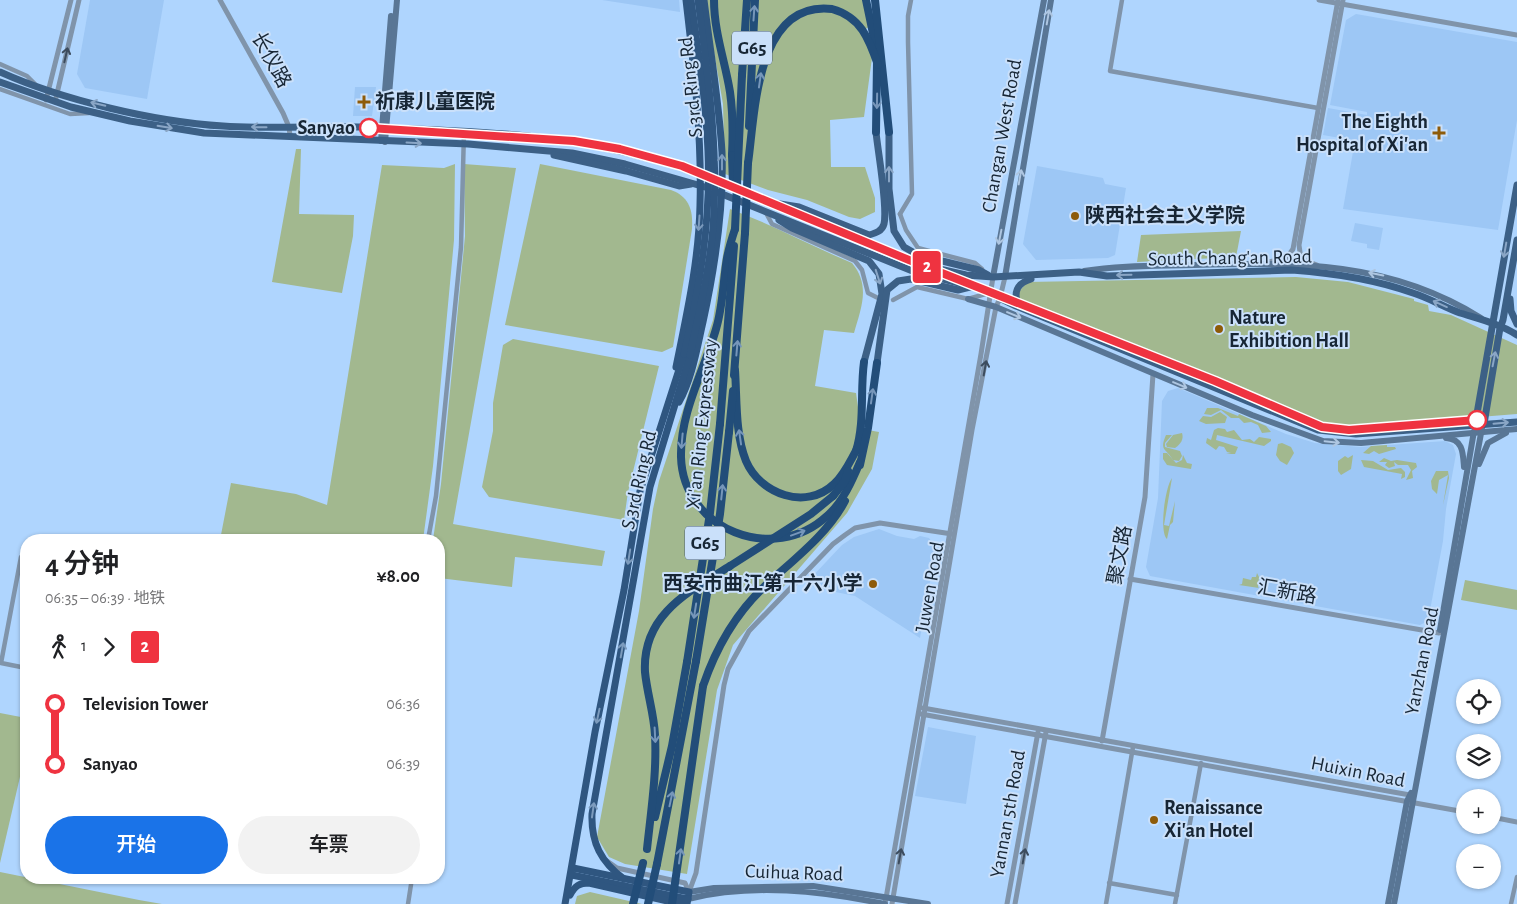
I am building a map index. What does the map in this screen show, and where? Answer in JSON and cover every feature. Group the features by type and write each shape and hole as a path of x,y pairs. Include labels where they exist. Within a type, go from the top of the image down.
{"highway":[{"path":"670,395 695,264 696,185 700,173 698,111 686,0"},
{"name":"S 3rd Ring Rd","path":"565,903 572,872 595,732 624,590 640,491 670,395 687,354 704,254 708,193 708,152 704,89 691,0"},
{"name":"S 3rd Ring Rd","path":"624,879 608,866 602,857 592,831 592,814 650,487 672,413 708,264 714,197 713,123 698,0"},
{"path":"672,413 684,394 700,337 709,293 722,194 722,151 704,0"},
{"path":"714,0 716,30 731,100 733,124 732,171 736,207"},
{"name":"Xi'an Ring Expressway","path":"633,904 674,738 710,513 729,330 747,0"},
{"name":"G65","path":"735,370 748,163 755,0"},
{"path":"866,0 878,65 876,132"},
{"path":"874,0 889,132"},
{"path":"748,163 761,69 770,38 779,25 798,12 818,8 846,14 861,25 870,41 878,65"},
{"path":"735,229 727,258 724,290 717,328 688,409 682,434 681,458 685,478 694,498 703,513 721,526 741,536 757,539 791,536 806,531 827,516 839,503 860,462"},
{"path":"647,848 656,768 656,748 645,672 645,656 656,624 664,612 683,595 811,514 833,496 844,481 857,448 862,419 861,384 864,362"},
{"path":"672,904 703,686 710,665 729,629 747,606 828,526 841,509 853,486 860,462 868,428 877,363"},
{"path":"735,370 739,433 750,469 759,481 782,495 811,496 824,491 845,472 857,448"},
{"name":"Xi'an Ring Expressway","path":"648,904 675,780 703,625 720,514 735,370"},
{"path":"572,872 624,879 688,899"},
{"path":"572,872 688,899"},
{"path":"565,903 574,888 580,883 676,903 688,899"},
{"path":"652,888 653,904"}],"main road":[{"path":"384,129 392,0"},
{"path":"383,141 397,0"},
{"name":"Changan West Road","path":"993,277 1044,0"},
{"name":"Changan West Road","path":"1004,277 1051,0"},
{"path":"0,72 57,93 97,104 189,122 248,127 464,131 539,137 605,147 700,173 766,201 799,207 869,235 877,233 884,226 885,212 876,132"},
{"path":"0,82 46,100 94,113 204,133 463,145 572,153 626,164 722,194 915,272 974,286 1029,311 1318,430 1356,434 1474,429 1481,432 1517,429"},
{"path":"889,132 889,189 894,232 904,247 918,255 979,270 993,277"},
{"path":"1474,429 1488,321 1517,185"},
{"name":"South Chang'an Road","path":"766,201 917,264 966,275 1004,277 1079,272 1107,276 1285,270 1314,272 1390,286 1488,321 1516,334"},
{"path":"764,210 792,228 869,261 879,274 882,294 864,362"},
{"path":"1484,424 1517,240"},
{"path":"1079,272 1112,268 1264,263 1317,265 1356,270 1402,281 1442,296 1488,321"},
{"path":"1029,311 1017,302 1016,290 1022,282 1043,275"},
{"path":"1510,278 1510,308 1517,324"},
{"path":"877,363 888,290 898,281 911,279 958,290 974,286"},
{"path":"968,299 992,306 1298,434 1323,441 1350,443 1429,437 1474,429 1484,424 1517,422"},
{"path":"1086,334 1103,352"},
{"name":"Yanzhan Road","path":"1388,904 1484,424"},
{"name":"Yanzhan Road","path":"1394,904 1474,429"},
{"path":"1472,484 1488,443 1500,435 1517,429"},
{"path":"1429,437 1452,438 1459,443 1463,454 1464,488"},
{"name":"Cuihua Road","path":"688,899 722,893 793,891 928,904"}],"street":[{"path":"46,100 71,0"},
{"path":"55,102 79,0"},
{"name":"长仪路","path":"220,0 289,127 290,136"},
{"path":"911,0 908,16 908,42 912,194 898,214 918,248 974,263 993,277"},
{"path":"1122,0 1110,71 1318,108"},
{"path":"1319,0 1340,2 1517,35"},
{"path":"1264,263 1286,259 1293,249 1318,108 1340,2"},
{"path":"1317,265 1301,259 1299,245 1340,2"},
{"path":"0,64 26,76 39,87"},
{"path":"0,89 70,114 94,113"},
{"path":"429,534 436,496 461,247 464,131"},
{"path":"764,210 772,224 855,261 862,270 868,293 878,298"},
{"name":"Juwen Road","path":"888,901 992,306 990,293 993,277"},
{"name":"Juwen Road","path":"992,306 1000,298 1004,277"},
{"path":"893,300 917,287 968,299 990,293"},
{"name":"聚文路","path":"1102,741 1145,497 1153,374"},
{"path":"688,899 696,873 724,685 728,670 749,632 832,544 855,528 880,523 952,534"},
{"path":"20,562 1,663 20,667"},
{"name":"汇新路","path":"1130,579 1440,633"},
{"name":"Huixin Road","path":"922,711 1038,732 1102,741 1201,763 1410,800"},
{"name":"Yannan 5th Road","path":"1007,904 1038,732"},
{"name":"Huixin Road","path":"1046,733 1410,800"},
{"name":"Yannan 5th Road","path":"1015,904 1046,733"},
{"path":"1106,904 1133,749"},
{"path":"1175,904 1201,763"},
{"path":"1410,800 1456,810"},
{"path":"1501,819 1517,822"},
{"path":"602,857 617,868 685,883 688,899"},
{"path":"1511,904 1517,877"},
{"path":"1110,883 1177,895"},
{"path":"408,904 411,884"}],"shaded area":[{"path":"90,0 164,0 147,99 85,88 77,74"},
{"path":"602,0 679,0 680,12"},
{"name":"The Eighth Hospital of Xi'an","path":"1356,14 1517,42 1517,120 1498,230 1343,209 1354,146 1361,148 1362,142 1323,135 1328,108 1367,115 1367,112 1330,105 1346,20"},
{"name":"祈康儿童医院","path":"355,87 376,87 372,116 353,116"},
{"name":"陕西社会主义学院","path":"1037,166 1103,178 1105,184 1126,188 1115,255 1108,258 1036,260 1023,244"},
{"path":"1355,223 1383,228 1379,250 1367,248 1367,244 1351,241"},
{"path":"1178,388 1286,434 1315,443 1360,447 1445,441 1453,445 1456,454 1446,509 1443,541 1428,621 1420,625 1150,576 1146,567 1158,498 1162,401 1168,391"},
{"name":"西安市曲江第十六小学","path":"879,529 897,536 914,539 920,536 929,538 936,548 920,638 855,596 821,589 810,579 842,545 854,537"},
{"path":"928,727 976,736 966,804 915,796"}],"green space":[{"path":"705,0 865,0 869,27 862,31 872,58 864,117 830,120 831,167 865,167 875,198 875,212 860,219 849,217 807,200 768,190 725,174 723,104"},
{"path":"296,149 301,149 299,214 354,215 353,236 342,293 272,282"},
{"path":"455,164 454,240 433,466 424,534 221,534 231,483 296,494 327,505 382,165 444,168"},
{"path":"464,164 516,168 453,524 605,551 602,566 515,557 512,587 445,579 445,534 434,534 441,484 465,236"},
{"path":"540,164 671,190 682,197 689,205 692,216 692,229 673,347 662,352 505,325"},
{"path":"730,209 761,221 852,263 858,272 863,289 863,297 854,333 824,330 815,386 856,393 859,414 857,428 879,432 872,469 847,513 733,645 717,690 687,874 625,864 609,857 597,837 639,611 653,509 659,481 713,320"},
{"path":"1241,231 1236,257 1137,262 1141,235"},
{"path":"1296,277 1348,282 1414,299 1414,301 1428,305 1429,311 1451,315 1517,345 1517,414 1354,427 1318,422 1095,331 1026,305 1018,299 1018,293 1027,282"},
{"path":"513,339 659,366 628,492 624,520 489,497 482,487 493,431 493,403 503,345"},
{"path":"1207,408 1218,408 1238,416 1239,414 1266,426 1271,432 1262,433 1258,425 1251,422 1244,423 1239,418 1231,418 1221,410 1211,415 1204,414"},
{"path":"1220,412 1227,417 1225,423 1206,424 1199,421 1203,416 1211,417"},
{"path":"1218,428 1225,429 1227,432 1234,430 1242,440 1250,439 1254,442 1259,437 1271,439 1271,441 1264,446 1217,435 1216,440 1238,447 1235,454 1226,454 1231,453 1227,452 1224,447 1219,446 1216,450 1206,443 1207,438 1211,440 1214,430"},
{"path":"1182,433 1179,445 1175,448 1167,447 1166,444 1173,435"},
{"path":"1166,435 1172,435 1165,443 1165,447 1180,451 1182,456 1179,461 1173,460 1163,447"},
{"path":"1282,443 1291,447 1294,453 1287,465 1280,461 1276,455 1278,444"},
{"path":"1387,445 1387,447 1395,447 1396,449 1379,454 1374,451 1369,454 1363,453 1371,446"},
{"path":"1163,453 1167,453 1176,463 1182,460 1183,455 1187,463 1192,464 1191,469 1167,465 1163,459"},
{"path":"1353,455 1351,469 1341,475 1338,471 1338,461 1345,456 1348,458"},
{"path":"1384,458 1391,461 1416,463 1417,467 1412,471 1413,478 1406,480 1411,470 1408,465 1398,465 1394,462 1395,466 1389,468 1385,465 1387,462 1379,462"},
{"path":"1361,460 1373,461 1388,470 1401,468 1405,472 1405,477 1401,479 1402,474 1364,467"},
{"path":"1436,471 1448,471 1449,478 1443,505 1448,475 1439,480 1437,494 1432,489 1431,481"},
{"path":"1172,478 1164,525 1169,526 1175,501 1173,522 1170,525 1167,539 1163,528 1163,519 1167,490"},
{"path":"1257,573 1259,588 1239,585 1242,584 1243,578 1251,580 1252,577 1256,577"},
{"path":"1465,580 1517,590 1517,610 1461,600"},
{"path":"0,713 20,717 20,777 0,863"},
{"path":"0,872 20,876 20,884 60,884 162,904 0,904"},
{"path":"590,892 642,904 575,904 577,896"}],"metro line":[{"name":"2","path":"369,128 574,141 620,149 682,166 909,260 1215,381 1322,427 1349,430 1477,420"}],"place":[{"name":"祈康儿童医院","path":"364,102"},
{"name":"Sanyao","path":"369,128"},
{"name":"The Eighth Hospital of Xi'an","path":"1439,133"},
{"name":"陕西社会主义学院","path":"1075,216"},
{"name":"Nature Exhibition Hall","path":"1219,329"},
{"name":"西安市曲江第十六小学","path":"873,584"},
{"name":"Renaissance Xi'an Hotel","path":"1154,820"}]}
